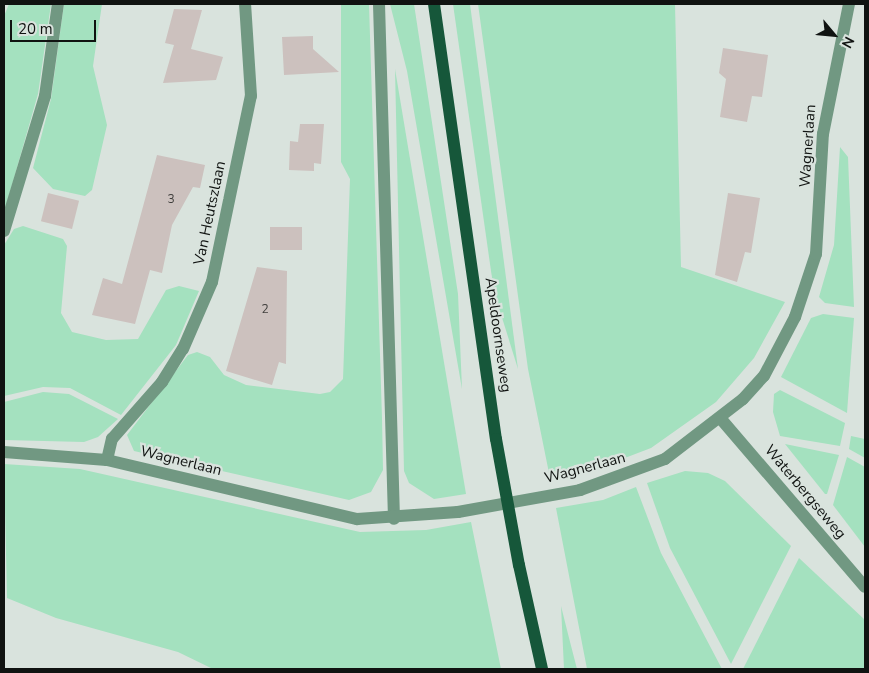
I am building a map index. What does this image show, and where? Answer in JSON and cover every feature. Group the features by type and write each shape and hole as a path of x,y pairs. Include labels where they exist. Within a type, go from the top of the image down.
{"main road":[{"name":"Apeldoornseweg","path":"434,4 496,439 519,565 542,669"}],"street":[{"path":"4,231 45,96 58,4"},
{"name":"Van Heutszlaan","path":"107,460 112,438 162,382 183,349 212,282 251,96 245,4"},
{"path":"379,4 394,519"},
{"name":"Wagnerlaan","path":"4,452 107,460 358,519 394,519 458,512 609,481 665,459 721,419 764,376 796,317 816,254 828,94 848,4"},
{"name":"Waterbergseweg","path":"721,419 865,586"}],"green space":[{"path":"9,4 51,4 38,94 4,213 4,16"},
{"path":"64,4 102,4 93,66 107,125 92,190 85,196 53,189 33,168 51,99"},
{"path":"341,4 369,4 383,470 371,492 349,500 134,451 127,435 188,355 197,352 210,357 224,375 246,385 320,394 330,392 343,379 350,179 341,162"},
{"path":"390,4 414,4 458,294 462,389 407,71"},
{"path":"453,4 470,4 518,369 494,292"},
{"path":"478,4 675,4 681,267 785,302 754,358 716,402 651,448 596,469 550,478 528,369"},
{"path":"395,69 466,494 434,499 409,483 404,471"},
{"path":"840,147 848,157 854,307 825,303 819,297 834,245"},
{"path":"23,226 63,239 67,246 61,313 72,332 106,340 138,339 166,290 179,286 199,291 176,345 121,415 70,388 43,387 4,396 4,245 14,229"},
{"path":"823,314 854,318 847,413 781,377 811,318"},
{"path":"780,390 845,423 840,446 780,436 773,412 774,394"},
{"path":"43,392 69,394 118,419 98,437 84,442 4,440 4,402"},
{"path":"851,436 865,439 865,458 849,449"},
{"path":"785,444 839,455 827,494 825,494"},
{"path":"847,457 865,467 865,547 833,505"},
{"path":"4,464 80,469 360,532 426,530 471,522 501,669 213,669 178,652 56,618 7,598"},
{"path":"685,471 708,473 725,481 791,546 731,664 670,548 647,483"},
{"path":"636,487 661,553 722,669 587,669 556,508 603,500"},
{"path":"799,558 865,620 865,669 743,669"},
{"path":"561,606 568,634 577,669 564,669"}],"building":[{"path":"174,9 202,10 191,49 223,57 216,80 163,83 174,45 165,43"},
{"path":"313,36 313,49 339,72 284,75 282,37"},
{"path":"723,48 768,55 762,97 752,96 747,122 720,117 726,79 719,73"},
{"path":"300,124 324,124 321,164 314,163 314,171 289,170 290,141 298,142"},
{"path":"157,155 205,165 200,188 193,187 172,225 162,273 150,270 135,324 92,315 103,278 122,284"},
{"path":"48,193 79,201 72,229 41,221"},
{"path":"728,193 760,198 751,253 745,252 737,282 715,275"},
{"path":"270,227 302,227 302,250 270,250"},
{"path":"257,267 287,271 286,364 279,362 272,385 226,371"}]}
